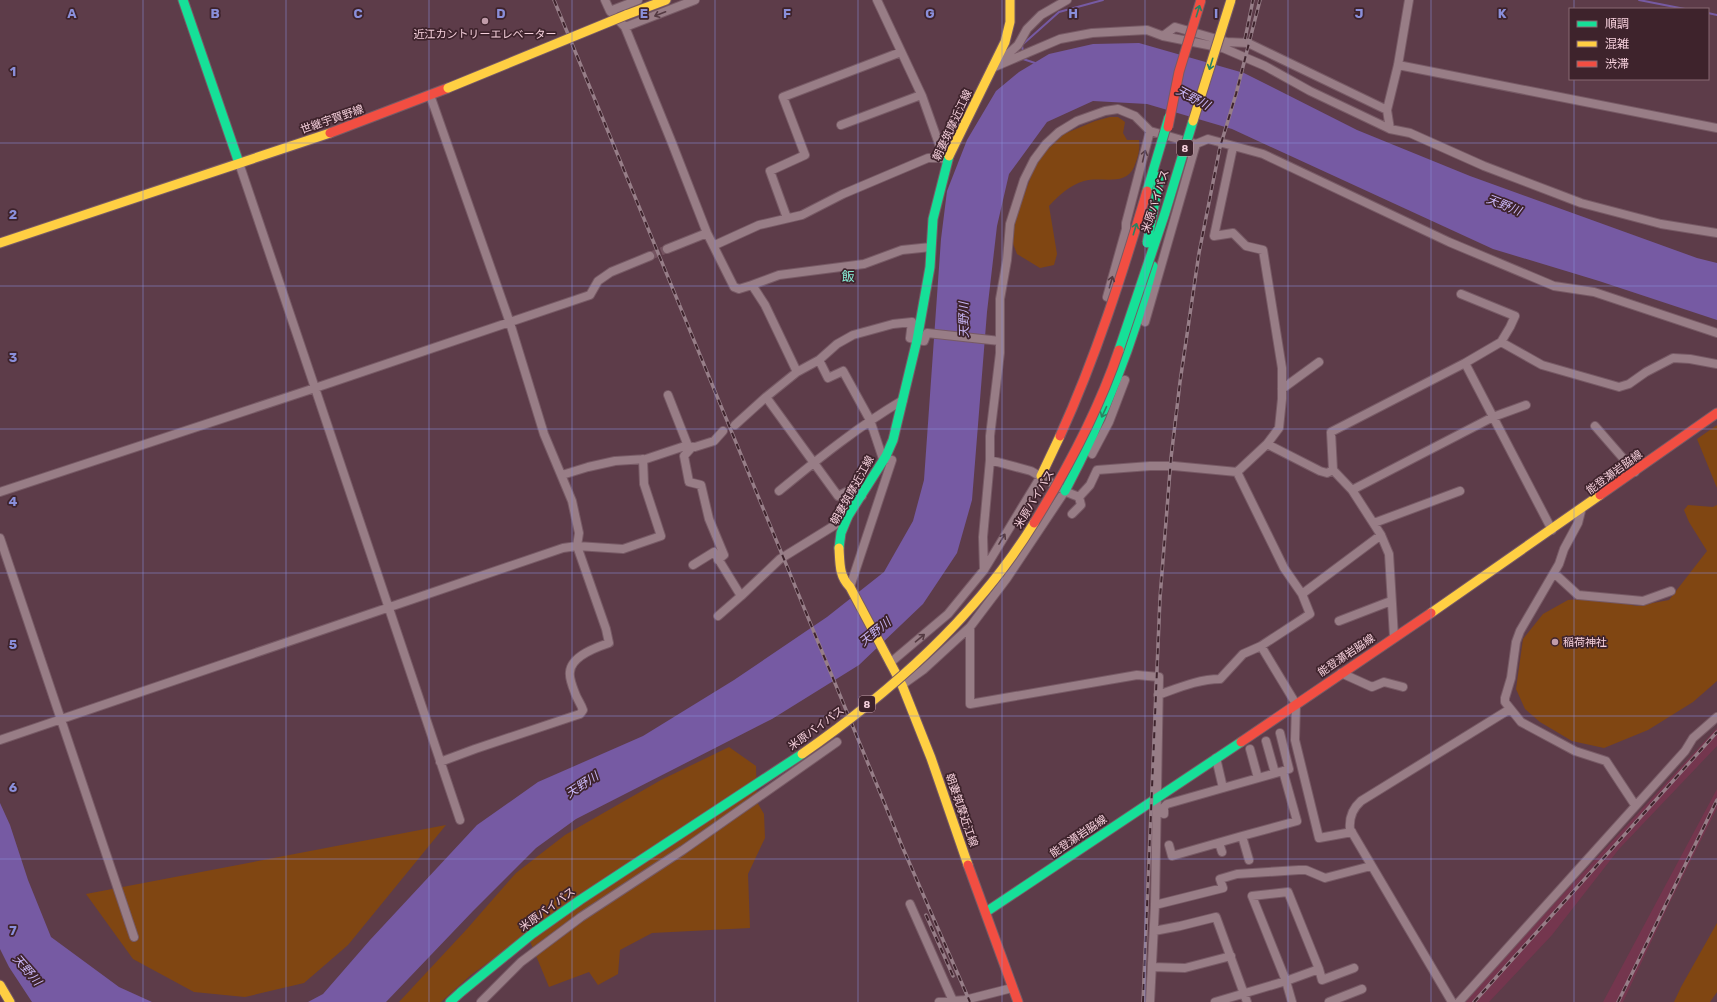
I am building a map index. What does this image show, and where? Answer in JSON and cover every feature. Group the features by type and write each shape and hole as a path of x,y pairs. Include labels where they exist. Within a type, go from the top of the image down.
{"main road":[{"path":"183,0 239,164"},
{"name":"世継宇賀野線","path":"0,243 356,124 666,0"},
{"name":"朝妻筑摩近江線","path":"1010,0 1010,22 1005,42 948,156 933,219 930,267 917,340 893,440 862,496 848,516 841,533 839,549 840,566 844,580 852,590 902,685 931,758 944,799 1018,1002"},
{"name":"米原バイパス","path":"1136,295 1166,144 1169,117 1179,72 1201,0"},
{"name":"米原バイパス","path":"450,1002 542,926 674,837 777,771 848,720 921,658 953,627 987,590 1018,548 1046,506 1070,463 1100,402 1123,341 1136,295 1165,214 1231,0"},
{"path":"1038,475 1079,398 1104,332 1169,117"},
{"path":"1067,492 1109,401 1130,344 1145,297 1165,214"},
{"name":"能登瀬岩脇線","path":"986,912 1581,511 1717,413"},
{"path":"0,985 10,1002"}],"street":[{"path":"605,0 610,11 625,28 672,142 707,233 734,287 739,289 779,275 864,264 902,250 931,247"},
{"path":"610,11 638,0"},
{"path":"625,28 694,0"},
{"path":"714,245 759,225 802,215 850,191 928,158 941,158 948,156 939,144 921,95 877,0"},
{"path":"992,69 1018,44 1027,29 1041,15 1067,0"},
{"path":"1390,129 1387,110 1398,65 1409,0"},
{"path":"1163,36 1175,27 1227,42 1248,43 1387,110"},
{"path":"992,69 1060,39 1092,33 1146,30 1163,36 1223,48 1265,66 1310,91 1390,129 1410,133 1484,166 1581,203 1661,224 1702,232 1717,233"},
{"path":"788,218 770,171 805,155 783,97 901,52"},
{"path":"1398,65 1717,128"},
{"path":"430,95 510,323 544,434 572,501 579,533 577,546 606,629 609,643 594,648 582,655 573,663 570,672 575,694 582,710 580,714 474,748 440,762"},
{"path":"841,125 921,95"},
{"path":"984,570 983,537 992,421 1000,352 996,341 1000,299 1007,260 1010,224 1024,180 1034,160 1046,144 1059,132 1077,121 1105,111 1118,109 1125,111 1135,116 1150,131 1196,144 1208,139 1263,154 1449,242 1554,286 1594,292 1717,333"},
{"path":"890,663 948,614 984,570 1038,475 1073,397 1098,329 1126,229 1126,223 1150,131"},
{"path":"902,685 923,670 970,627 1007,578 1067,492 1109,422 1136,350 1153,297 1196,144"},
{"path":"1079,497 1090,485 1097,470 1150,466 1174,466 1236,472 1267,444 1279,428 1282,368 1263,250 1246,246 1233,233 1214,236 1233,147"},
{"path":"239,164 460,820"},
{"path":"667,249 707,233"},
{"path":"0,492 510,323 590,295 598,281 611,272 650,256"},
{"path":"752,285 765,305 797,372"},
{"path":"1394,637 1389,554 1381,535 1352,490 1333,470 1331,432 1464,363 1501,342 1515,316 1462,294"},
{"path":"735,425 797,372 820,360 837,344 853,335 893,324 912,322 910,338 917,340 924,341 927,333 996,341"},
{"path":"1501,342 1542,365 1619,387 1629,384 1646,372 1673,358 1690,359 1717,364"},
{"path":"820,360 828,378 843,371 870,420 883,459 892,460 852,590"},
{"path":"1282,389 1319,362"},
{"path":"1464,363 1552,530"},
{"path":"668,395 690,446"},
{"path":"766,397 838,496 848,491 862,496"},
{"path":"779,491 814,461 870,420 903,400"},
{"path":"1352,490 1493,417 1526,405"},
{"path":"1595,426 1635,472"},
{"path":"562,475 615,461 643,459 684,446 695,447 714,441 723,431"},
{"path":"1267,444 1320,471 1328,473 1333,470"},
{"path":"690,446 684,456 689,482 700,486 709,519 724,555 718,560"},
{"path":"0,740 563,548 577,546 623,549 661,536 644,484 643,459"},
{"path":"990,460 1038,475 1067,492 1079,497"},
{"path":"1158,695 1191,684 1212,679 1220,679 1243,654 1261,646 1310,614 1302,594 1284,568 1236,472"},
{"path":"1374,523 1460,492"},
{"path":"1072,514 1081,505 1079,497"},
{"path":"1581,511 1578,523 1554,573 1526,620 1516,642 1512,678 1505,702 1521,722 1575,751 1606,762 1635,805"},
{"path":"718,616 780,559 848,516"},
{"path":"1302,594 1381,535"},
{"path":"0,538 134,938"},
{"path":"693,565 714,552 741,596"},
{"path":"1554,573 1578,595 1643,601 1672,591"},
{"path":"1340,621 1391,601"},
{"path":"970,627 970,704 1137,675 1159,677 1155,799 1155,905 1150,1002"},
{"path":"1261,646 1296,704 1294,740 1320,838 1352,832"},
{"path":"1341,673 1372,687 1384,682 1403,687"},
{"path":"1452,1002 1371,866 1352,832 1349,820 1355,806 1361,801 1510,709"},
{"path":"1458,1002 1635,805 1685,752 1693,738 1717,717"},
{"path":"1164,814 1164,807 1167,804 1289,769 1280,733"},
{"path":"480,1002 521,962 581,917 683,850 837,742"},
{"path":"1266,742 1275,773"},
{"path":"1250,749 1258,778"},
{"path":"1216,758 1223,788"},
{"path":"1169,845 1172,856 1297,821 1283,771"},
{"path":"1242,836 1249,860"},
{"path":"1219,843 1222,852"},
{"path":"1155,905 1223,888 1220,879 1237,874 1304,870 1324,878 1371,866"},
{"path":"1292,1002 1286,981 1252,896 1288,892 1319,968 1322,980 1354,968"},
{"path":"910,904 957,1001"},
{"path":"1154,931 1216,917 1246,998"},
{"path":"1152,967 1185,968 1230,956"},
{"path":"1215,1002 1246,998 1319,968"},
{"path":"940,1002 957,1001 1012,988"},
{"path":"1329,1002 1362,989"}],"shaded area":[{"path":"1110,117 1118,117 1125,122 1123,133 1127,140 1139,140 1138,154 1134,167 1125,177 1119,179 1091,180 1074,185 1049,206 1057,254 1054,265 1040,268 1017,254 1012,241 1013,224 1035,166 1044,153 1064,134 1095,121"},
{"path":"1717,425 1717,488 1697,439"},
{"path":"1688,505 1713,507 1717,505 1717,681 1693,702 1648,730 1604,748 1572,741 1540,722 1525,709 1516,689 1523,639 1543,614 1568,600 1594,598 1637,606 1669,600 1707,551 1689,522 1684,510"},
{"path":"1717,728 1717,746 1619,849 1552,935 1489,1002 1463,1002"},
{"path":"729,747 756,766 757,802 764,814 765,838 748,874 750,928 652,933 620,950 618,974 598,985 589,972 549,987 527,934 471,975 441,1002 399,1002 466,930 516,873 565,835 661,780"},
{"path":"1717,789 1717,808 1667,908 1623,1002 1603,1002"},
{"path":"446,825 348,945 304,983 245,997 194,992 133,959 86,894"},
{"path":"1717,923 1717,992 1710,1002 1674,1002 1681,987"}],"water":[{"name":"天野川","path":"1139,43 1244,73 1357,130 1470,176 1697,258 1717,263 1717,320 1599,281 1493,249 1232,129 1147,104 1093,101 1047,122 1009,174 997,226 987,312 972,500 957,553 923,604 859,665 772,719 576,819 536,848 386,1002 308,1002 323,994 370,940 477,825 538,782 643,736 734,680 827,617 884,572 913,521 924,480 941,239 947,191 967,140 996,91 1019,72 1049,54 1093,44"},
{"name":"天野川","path":"0,803 10,825 28,880 51,937 119,987 152,1002 32,1002 9,967 0,949"}],"waterway":[{"path":"1023,52 1022,45 1059,12 1103,0"},
{"path":"1639,0 1680,8"},
{"path":"1709,13 1717,15"},
{"path":"1023,57 1023,59 1035,63"}],"tunnel":[{"path":"650,256 667,249"}],"railway":[{"path":"554,0 902,846 970,1002"},
{"path":"1245,39 1253,0"},
{"path":"1143,1002 1160,598 1171,458 1180,382 1199,253 1220,147 1236,94 1260,0"},
{"path":"1474,1002 1717,732"},
{"path":"1618,1002 1717,800"},
{"path":"926,915 953,976"}],"traffic: fast":[{"path":"183,0 239,163"},
{"path":"1147,191 1169,117"},
{"path":"1119,350 1165,213 1193,121"},
{"path":"839,548 841,533 848,516 886,456 893,440 917,340 930,267 933,219 949,156"},
{"path":"1147,243 1160,176"},
{"path":"1065,491 1092,437 1116,381 1136,324 1153,266"},
{"path":"986,912 1241,742"},
{"path":"461,992 532,934 580,900 802,754"},
{"path":"450,1002 461,992"}],"traffic: slow":[{"path":"626,15 666,0"},
{"path":"949,156 1005,42 1010,22 1010,0"},
{"path":"1193,121 1231,0"},
{"path":"448,88 626,15"},
{"path":"0,243 330,133"},
{"path":"1041,476 1060,436"},
{"path":"1431,613 1600,495"},
{"path":"802,754 868,705 930,650 959,621 986,590 1034,523"},
{"path":"839,548 840,564 844,579 850,587 902,685 931,758 968,865"},
{"path":"0,985 10,1002"}],"traffic: jam":[{"path":"1168,127 1179,72 1201,0"},
{"path":"330,133 448,88"},
{"path":"1060,436 1097,346 1128,254 1147,191"},
{"path":"1034,523 1059,481 1092,417 1119,350"},
{"path":"1600,495 1717,413"},
{"path":"1241,742 1431,613"},
{"path":"968,865 1018,1002"}],"place":[{"name":"近江カントリーエレベーター","path":"485,21"},
{"name":"稲荷神社","path":"1555,642"}],"district":[{"name":"飯","path":"848,276"}]}
